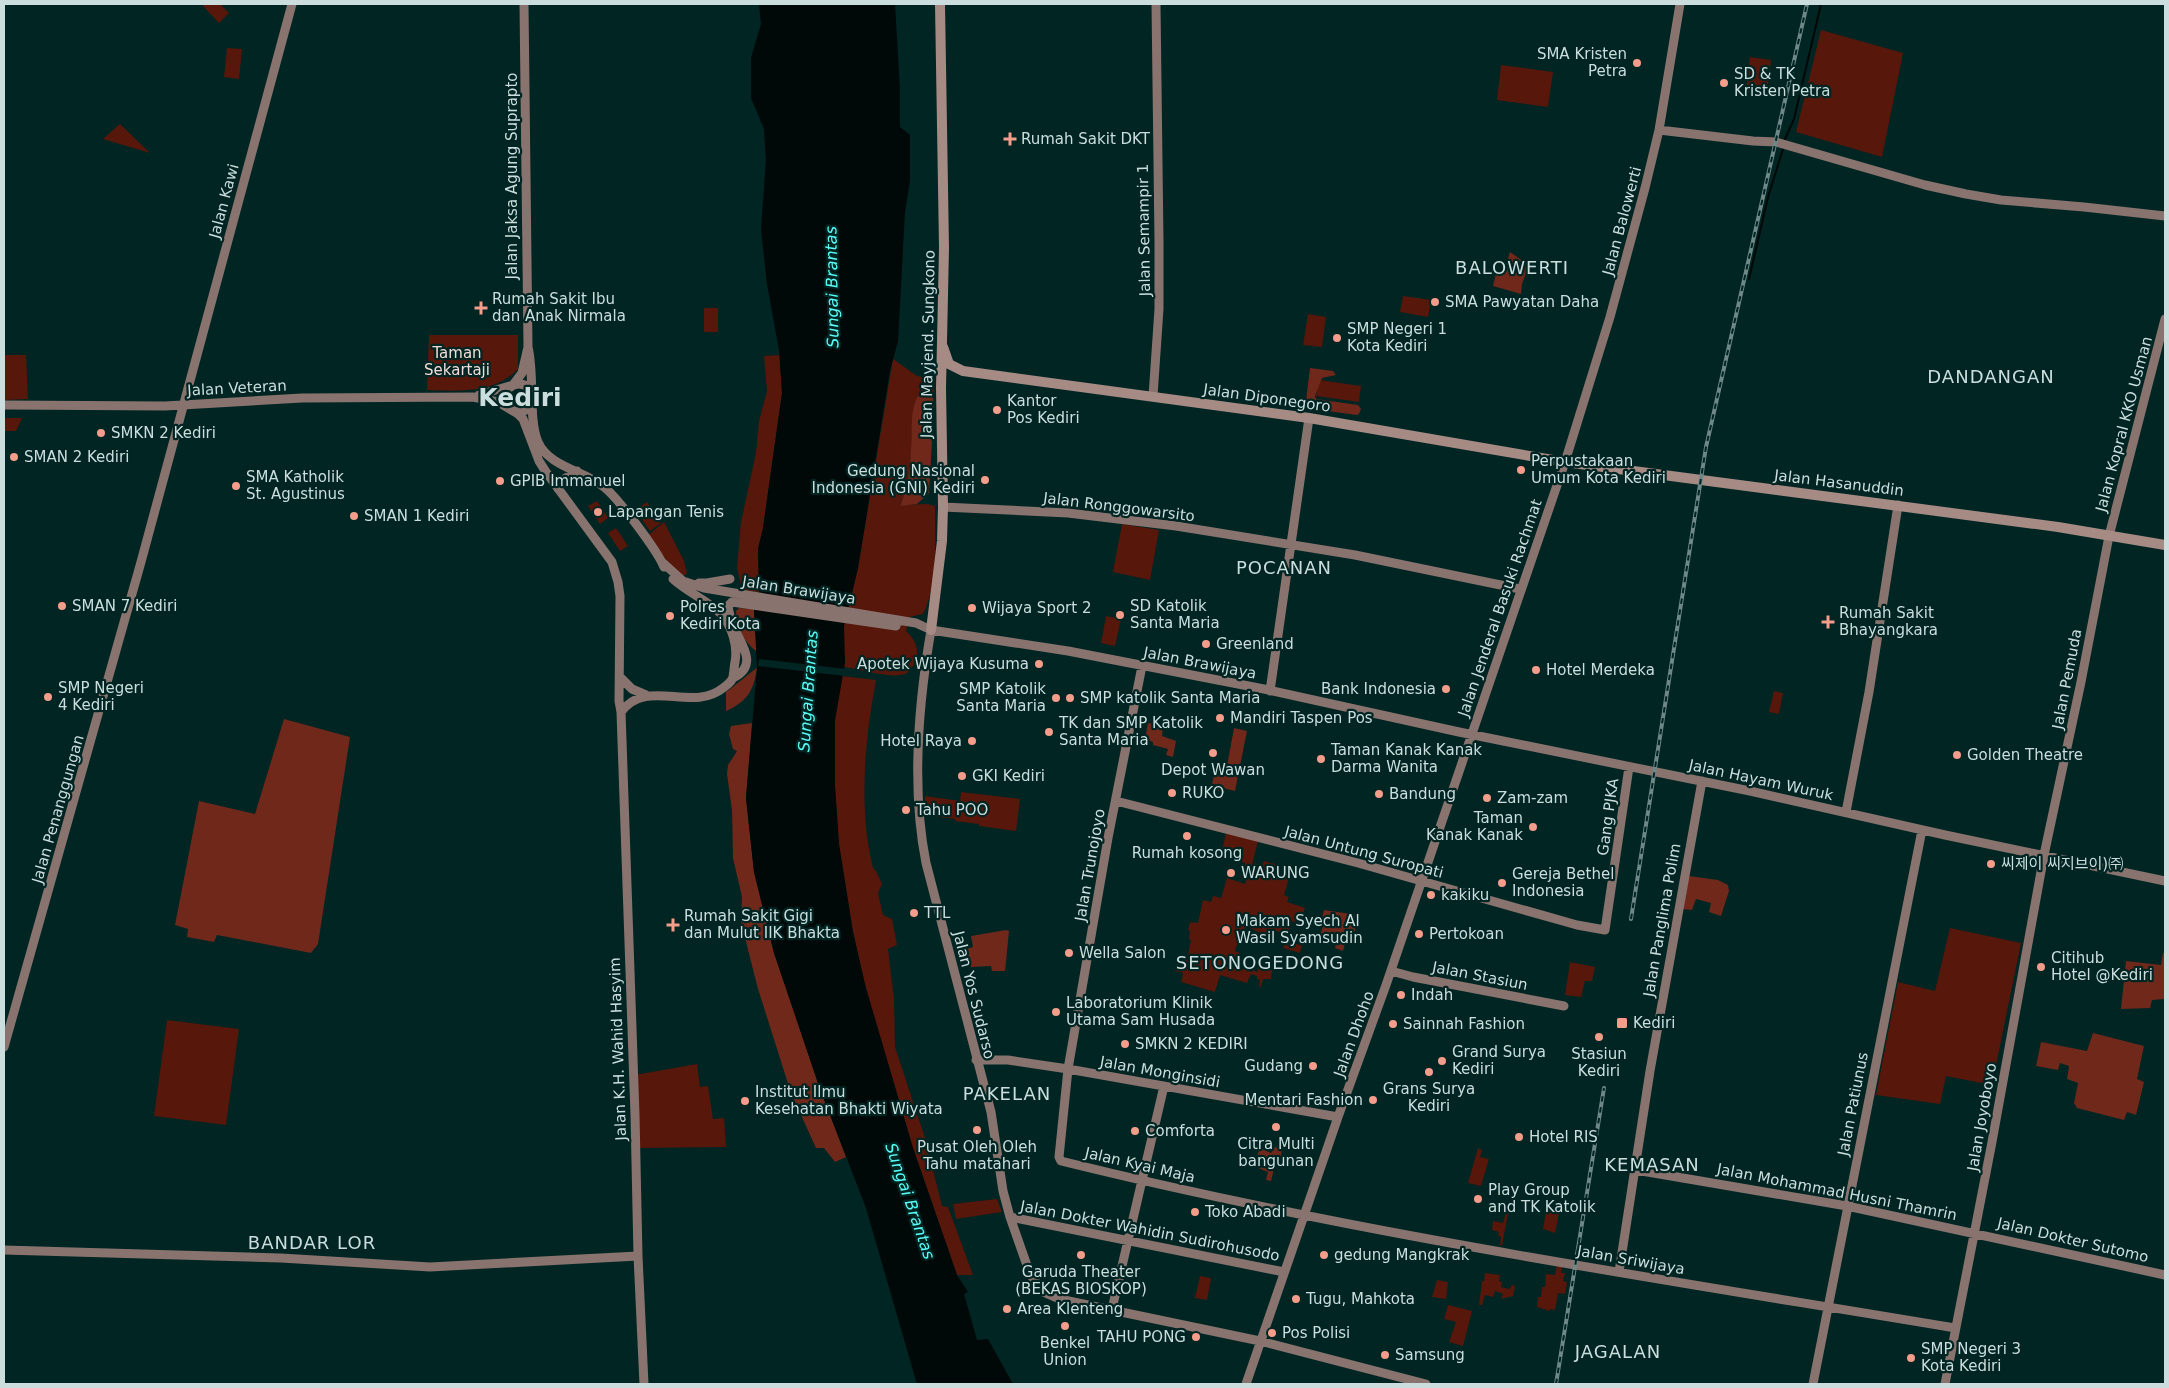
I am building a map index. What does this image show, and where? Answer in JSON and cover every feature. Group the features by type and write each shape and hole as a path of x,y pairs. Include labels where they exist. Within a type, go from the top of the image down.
{"main road":[{"name":"Jalan Kawi","path":"184,405 292,4"},
{"name":"Jalan Jaksa Agung Suprapto","path":"524,4 528,347"},
{"name":"Jalan Mayjend. Sungkono","path":"922,682 926,629 941,549 943,508 941,388 944,183 940,4"},
{"name":"Jalan Semampir 1","path":"1153,396 1159,309 1160,242 1156,4"},
{"name":"Jalan Balowerti","path":"1565,462 1646,188 1659,130 1680,4"},
{"path":"1659,130 1753,142 1776,142 1925,185 2001,200 2084,206 2165,216"},
{"name":"Jalan Kopral KKO Usman","path":"2109,536 2165,319"},
{"path":"512,410 507,404 505,397 507,390 522,373 528,347"},
{"path":"528,347 531,359 534,427 542,449 550,456 604,486 662,562 670,576 684,589 722,615 732,635 736,655 733,678"},
{"path":"943,347 950,364 963,371"},
{"path":"941,388 949,377 963,371"},
{"name":"Jalan Diponegoro","path":"963,371 1309,418 1565,462"},
{"path":"520,384 526,386 531,391 533,397 532,404 526,410 519,412 498,402 473,397 520,384"},
{"name":"Jalan Veteran","path":"4,405 184,405 302,398 473,397"},
{"name":"Jalan Penanggungan","path":"4,1047 90,746 184,405"},
{"name":"Jalan K.H. Wahid Hasyim","path":"512,410 523,419 538,461 612,562 620,596 619,701 621,712 638,1256 644,1384"},
{"path":"1270,691 1309,418"},
{"name":"Jalan Hasanuddin","path":"1565,462 2058,527 2165,545"},
{"name":"Jalan Jenderal Basuki Rachmat","path":"1471,735 1565,462"},
{"path":"558,489 564,479 578,471"},
{"path":"1846,812 1869,692 1898,505"},
{"name":"Jalan Ronggowarsito","path":"943,508 1068,513 1292,544 1520,589"},
{"name":"Jalan Pemuda","path":"2044,855 2081,682 2109,536"},
{"path":"662,562 689,584 730,579"},
{"name":"Jalan Brawijaya","path":"689,584 730,592 741,598 907,625 916,623 926,629 1036,645 1270,691 1471,735"},
{"path":"621,712 631,702 649,696 708,697 723,689 733,678 742,672 747,660 728,606 741,598"},
{"name":"Jalan Trunojoyo","path":"1068,1069 1142,666"},
{"path":"620,677 632,689 649,696"},
{"name":"Jalan Yos Sudarso","path":"922,682 919,762 920,833 976,1060 991,1112 1003,1191 1030,1274 1039,1289 1059,1299 1260,1342 1426,1384"},
{"name":"Jalan Hayam Wuruk","path":"1471,735 1846,812 1922,830 2165,881"},
{"name":"Jalan Dhoho","path":"1246,1384 1338,1117 1422,882 1471,735"},
{"name":"Gang PJKA","path":"1605,930 1629,767"},
{"name":"Jalan Panglima Polim","path":"1619,1272 1664,985 1702,782"},
{"name":"Jalan Untung Suropati","path":"1116,801 1272,840 1577,925 1605,930"},
{"name":"Jalan Patiunus","path":"1813,1384 1922,830"},
{"name":"Jalan Joyoboyo","path":"1944,1384 2044,855"},
{"name":"Jalan Stasiun","path":"1391,970 1413,977 1564,1006"},
{"name":"Jalan Monginsidi","path":"976,1060 1008,1060 1068,1069 1338,1117"},
{"name":"Jalan Kyai Maja","path":"1068,1069 1060,1159 1142,1181 1304,1216"},
{"path":"1112,1309 1164,1086"},
{"name":"Jalan Mohammad Husni Thamrin","path":"1636,1170 1847,1206 1974,1232"},
{"name":"Jalan Sriwijaya","path":"1304,1216 1619,1272 1955,1328"},
{"name":"Jalan Dokter Wahidin Sudirohusodo","path":"1010,1217 1284,1272"},
{"name":"Jalan Dokter Sutomo","path":"1974,1232 2165,1276"},
{"path":"4,1250 272,1257 430,1267 638,1256"}],"green space":[{"path":"204,4 220,4 229,13 219,23 203,6"},
{"path":"1821,30 1903,53 1882,157 1796,132"},
{"path":"227,48 242,49 239,79 224,77"},
{"path":"1750,57 1771,60 1767,94 1746,92"},
{"path":"1501,65 1553,72 1548,107 1497,100"},
{"path":"120,124 150,153 103,139"},
{"path":"1403,296 1431,300 1428,317 1400,312"},
{"path":"704,308 718,308 718,332 704,332"},
{"path":"1308,314 1326,317 1322,347 1303,345"},
{"name":"Taman Sekartaji","path":"429,335 518,335 518,369 509,377 487,387 452,391 427,390"},
{"path":"4,355 26,355 28,399 4,400"},
{"path":"780,355 782,393 763,528 758,549 759,592 742,590 737,568 741,522 756,453 759,421 767,391 764,356"},
{"path":"893,359 917,376 935,379 933,397 918,396 907,489 900,505 927,504 935,506 935,561 928,603 923,614 909,617 906,631 916,645 917,657 907,673 899,675 844,667 844,626 858,568"},
{"path":"1319,380 1361,386 1359,402 1316,396"},
{"path":"4,418 22,418 16,431 4,431"},
{"name":"Lapangan Tenis","path":"597,501 608,518 600,524 588,506"},
{"path":"647,502 661,523 650,531 635,510"},
{"path":"664,522 684,561 687,574 682,576 677,573 647,536"},
{"path":"1122,524 1159,530 1150,580 1113,572"},
{"name":"Lapangan Tenis","path":"616,528 628,546 620,551 608,533"},
{"path":"1106,616 1121,619 1115,646 1101,643"},
{"path":"842,676 876,680 866,750 864,798 868,845 873,868 882,884 878,893 883,915 892,919 897,945 888,949 894,999 895,1047 925,1138 942,1206 948,1207 973,1275 957,1275 913,1148 865,986 853,932 839,845 835,786 835,720"},
{"path":"1774,691 1783,693 1779,714 1769,712"},
{"path":"961,792 1020,799 1016,831 924,815 925,796 960,801"},
{"path":"1226,833 1258,841 1252,865 1255,863 1262,866 1264,861 1279,865 1277,874 1289,878 1284,895 1289,897 1287,902 1305,908 1300,924 1292,921 1287,937 1302,946 1300,953 1283,948 1287,939 1281,937 1282,933 1270,929 1267,936 1246,926 1243,933 1241,933 1235,951 1240,953 1236,967 1257,972 1260,964 1272,970 1271,979 1263,979 1261,987 1259,986 1260,980 1257,979 1257,976 1251,974 1247,983 1220,975 1215,992 1181,982 1183,973 1175,971 1176,964 1183,965 1186,955 1188,955 1191,940 1189,939 1190,931 1188,930 1190,922 1198,923 1203,900 1211,902 1213,896 1221,898 1227,878 1245,884 1246,880 1241,878 1245,863 1221,855"},
{"path":"1950,928 2021,943 1992,1085 1946,1076 1940,1104 1876,1095 1898,982 1935,991"},
{"path":"1570,962 1595,967 1592,981 1585,981 1581,997 1565,995"},
{"path":"167,1020 239,1029 226,1125 154,1116"},
{"path":"697,1064 700,1087 708,1086 713,1119 724,1118 726,1147 636,1148 635,1075"},
{"path":"1478,1148 1482,1150 1480,1157 1489,1159 1481,1186 1468,1183"},
{"path":"997,1199 1002,1212 956,1219 953,1204"},
{"path":"1546,1211 1559,1213 1555,1233 1543,1229"},
{"path":"1506,1212 1508,1213 1502,1246 1500,1245 1501,1237 1498,1236 1499,1232 1492,1230 1493,1221 1503,1223"},
{"path":"1557,1264 1563,1264 1561,1273 1565,1273 1563,1281 1567,1282 1565,1294 1558,1293 1555,1310 1550,1309 1550,1311 1537,1307 1538,1297 1541,1297 1542,1287 1545,1287 1546,1274 1555,1275"},
{"path":"1485,1273 1500,1275 1501,1287 1510,1289 1512,1285 1515,1286 1513,1296 1501,1299 1503,1294 1495,1291 1493,1297 1485,1295 1482,1305 1479,1305"},
{"path":"1200,1276 1211,1278 1207,1300 1195,1298"},
{"path":"1437,1280 1448,1282 1446,1299 1432,1297"},
{"path":"1448,1305 1472,1311 1463,1346 1449,1342 1456,1322 1444,1319"}],"shaded area":[{"path":"1510,252 1529,265 1522,284 1521,294 1493,286 1496,273 1503,274"},
{"path":"1310,368 1333,371 1336,375 1322,378 1315,396 1316,399 1358,405 1361,409 1359,414 1313,409 1306,401"},
{"path":"918,396 933,397 929,493 917,504 900,506 908,478 911,456 912,415"},
{"path":"739,608 754,609 757,652 744,639 739,629 736,611"},
{"path":"757,668 754,683 748,694 739,704 726,711 726,692"},
{"path":"284,719 350,737 318,944 311,953 217,935 214,942 187,937 188,929 175,925 199,801 255,814"},
{"path":"752,723 746,798 754,872 774,953 820,1089 846,1157 835,1162 824,1148 816,1148 791,1093 758,989 741,922 742,897 733,858 732,810 727,774 728,765 737,751 733,749 729,734 731,726"},
{"path":"1148,723 1163,726 1162,736 1176,741 1173,757 1166,755 1168,749 1153,745 1153,742 1145,739"},
{"path":"1234,728 1247,731 1235,791 1222,788 1219,791 1211,788 1215,771 1214,766 1217,764 1227,766"},
{"path":"1689,876 1718,880 1728,885 1729,891 1721,916 1709,912 1711,903 1696,899 1692,910 1682,909"},
{"path":"1324,910 1358,915 1352,945 1345,944 1343,951 1335,948 1337,940 1320,935 1323,926 1333,928 1335,921 1322,918"},
{"path":"1009,931 1005,971 992,971 991,966 971,967 971,960 965,959 963,950 973,947 971,936"},
{"path":"2163,953 2165,953 2165,999 2152,1000 2150,1008 2121,1009 2126,961 2161,965"},
{"path":"2093,1033 2144,1046 2137,1079 2144,1082 2136,1115 2127,1112 2124,1120 2077,1108 2074,1103 2078,1083 2067,1079 2069,1066 2060,1063 2058,1070 2036,1066 2041,1042 2087,1051"},
{"path":"1275,1147 1282,1150 1281,1155 1286,1156 1283,1168 1275,1165 1271,1181 1266,1180 1268,1172 1253,1166 1260,1148 1271,1153"}],"water":[{"name":"Sungai Brantas","path":"759,4 895,4 900,90 900,127 910,135 910,180 905,212 898,341 890,371 858,568 844,626 845,663 835,720 835,786 839,844 853,932 866,988 913,1148 957,1275 968,1292 964,1294 977,1340 988,1339 1013,1384 917,1384 866,1208 820,1089 774,953 754,872 746,798 757,668 754,609 759,592 758,549 763,528 782,393 779,350 767,284 761,229 766,160 764,129 751,98 751,58 761,24"}],"pier":[{"path":"759,659 846,669 845,676 758,666"}],"waterway":[{"path":"1785,139 1794,119 1821,4"},
{"path":"1749,279 1768,197 1783,149"}],"railway":[{"path":"1631,919 1706,447 1807,4"},
{"path":"1556,1384 1604,1088"}],"place":[{"name":"SMA Kristen Petra","path":"1637,63"},
{"name":"SD & TK Kristen Petra","path":"1724,83"},
{"name":"Rumah Sakit DKT","path":"1010,139"},
{"name":"SMA Pawyatan Daha","path":"1435,302"},
{"name":"Rumah Sakit Ibu dan Anak Nirmala","path":"481,308"},
{"name":"SMP Negeri 1 Kota Kediri","path":"1337,338"},
{"name":"Kantor Pos Kediri","path":"997,410"},
{"name":"SMKN 2 Kediri","path":"101,433"},
{"name":"SMAN 2 Kediri","path":"14,457"},
{"name":"Perpustakaan Umum Kota Kediri","path":"1521,470"},
{"name":"Gedung Nasional Indonesia (GNI) Kediri","path":"985,480"},
{"name":"GPIB Immanuel","path":"500,481"},
{"name":"SMA Katholik St. Agustinus","path":"236,486"},
{"name":"Lapangan Tenis","path":"598,512"},
{"name":"SMAN 1 Kediri","path":"354,516"},
{"name":"SMAN 7 Kediri","path":"62,606"},
{"name":"Wijaya Sport 2","path":"972,608"},
{"name":"SD Katolik Santa Maria","path":"1120,615"},
{"name":"Polres Kediri Kota","path":"670,616"},
{"name":"Rumah Sakit Bhayangkara","path":"1828,622"},
{"name":"Greenland","path":"1206,644"},
{"name":"Apotek Wijaya Kusuma","path":"1039,664"},
{"name":"Hotel Merdeka","path":"1536,670"},
{"name":"Bank Indonesia","path":"1446,689"},
{"name":"SMP Negeri 4 Kediri","path":"48,697"},
{"name":"SMP Katolik Santa Maria","path":"1056,698"},
{"name":"SMP katolik Santa Maria","path":"1070,698"},
{"name":"Mandiri Taspen Pos","path":"1220,718"},
{"name":"TK dan SMP Katolik Santa Maria","path":"1049,732"},
{"name":"Hotel Raya","path":"972,741"},
{"name":"Depot Wawan","path":"1213,753"},
{"name":"Golden Theatre","path":"1957,755"},
{"name":"Taman Kanak Kanak Darma Wanita","path":"1321,759"},
{"name":"GKI Kediri","path":"962,776"},
{"name":"RUKO","path":"1172,793"},
{"name":"Bandung","path":"1379,794"},
{"name":"Zam-zam","path":"1487,798"},
{"name":"Tahu POO","path":"906,810"},
{"name":"Taman Kanak Kanak","path":"1533,827"},
{"name":"Rumah kosong","path":"1187,836"},
{"name":"씨제이 씨지브이)㈜","path":"1991,864"},
{"name":"WARUNG","path":"1231,873"},
{"name":"Gereja Bethel Indonesia","path":"1502,883"},
{"name":"kakiku","path":"1431,895"},
{"name":"TTL","path":"914,913"},
{"name":"Rumah Sakit Gigi dan Mulut IIK Bhakta","path":"673,925"},
{"name":"Makam Syech Al Wasil Syamsudin","path":"1226,930"},
{"name":"Pertokoan","path":"1419,934"},
{"name":"Wella Salon","path":"1069,953"},
{"name":"Citihub Hotel @Kediri","path":"2041,967"},
{"name":"Indah","path":"1401,995"},
{"name":"Laboratorium Klinik Utama Sam Husada","path":"1056,1012"},
{"name":"Kediri","path":"1622,1023"},
{"name":"Sainnah Fashion","path":"1393,1024"},
{"name":"Stasiun Kediri","path":"1599,1037"},
{"name":"SMKN 2 KEDIRI","path":"1125,1044"},
{"name":"Grand Surya Kediri","path":"1442,1061"},
{"name":"Gudang","path":"1313,1066"},
{"name":"Grans Surya Kediri","path":"1429,1072"},
{"name":"Mentari Fashion","path":"1373,1100"},
{"name":"Institut Ilmu Kesehatan Bhakti Wiyata","path":"745,1101"},
{"name":"Citra Multi bangunan","path":"1276,1127"},
{"name":"Pusat Oleh Oleh Tahu matahari","path":"977,1130"},
{"name":"Comforta","path":"1135,1131"},
{"name":"Hotel RIS","path":"1519,1137"},
{"name":"Play Group and TK Katolik","path":"1478,1199"},
{"name":"Toko Abadi","path":"1195,1212"},
{"name":"Garuda Theater (BEKAS BIOSKOP)","path":"1081,1255"},
{"name":"gedung Mangkrak","path":"1324,1255"},
{"name":"Tugu, Mahkota","path":"1296,1299"},
{"name":"Area Klenteng","path":"1007,1309"},
{"name":"Benkel Union","path":"1065,1326"},
{"name":"Pos Polisi","path":"1272,1333"},
{"name":"TAHU PONG","path":"1196,1337"},
{"name":"Samsung","path":"1385,1355"},
{"name":"SMP Negeri 3 Kota Kediri","path":"1911,1358"}],"district":[{"name":"BALOWERTI","path":"1512,267"},
{"name":"DANDANGAN","path":"1991,376"},
{"name":"Kediri","path":"520,397"},
{"name":"POCANAN","path":"1284,567"},
{"name":"SETONOGEDONG","path":"1260,962"},
{"name":"PAKELAN","path":"1007,1093"},
{"name":"KEMASAN","path":"1652,1164"},
{"name":"BANDAR LOR","path":"312,1242"},
{"name":"JAGALAN","path":"1618,1351"}]}
